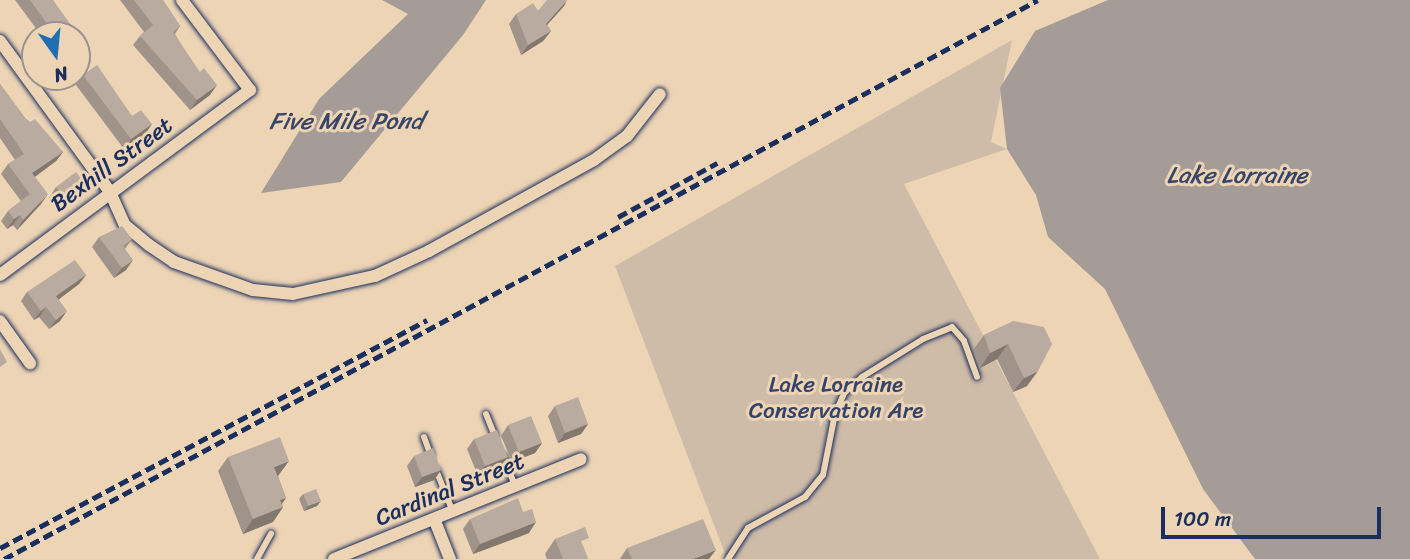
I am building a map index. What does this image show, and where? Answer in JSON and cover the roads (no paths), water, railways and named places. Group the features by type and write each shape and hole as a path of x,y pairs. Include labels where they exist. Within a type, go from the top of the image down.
{"street":[{"name":"Bexhill Street","path":"0,275 250,90 182,0"},
{"path":"0,41 110,192 125,225 174,261 253,290 293,294 334,288 429,251 594,160 627,136 660,94"},
{"path":"0,321 30,363"},
{"name":"Cardinal Street","path":"334,559 436,521 581,459"},
{"path":"436,521 450,559"}],"lane":[{"path":"727,559 748,528 805,497 823,475 835,414 845,392 862,377 923,339 952,327 964,341 977,377"},
{"path":"486,414 515,487"},
{"path":"424,437 454,513"},
{"path":"257,559 271,534"}],"water":[{"name":"Five Mile Pond","path":"382,0 486,0 463,35 341,182 261,193 319,99 408,14"},
{"name":"Lake Lorraine","path":"1108,0 1410,0 1410,559 1255,559 1203,489 1105,289 1048,237 1036,195 1007,149 1000,88 1035,31"}],"railway":[{"path":"4,559 1038,0"},
{"path":"618,217 717,163"},
{"path":"0,548 427,320"}],"park label":[{"name":"Lake Lorraine Conservation Are","path":"836,398"}]}
